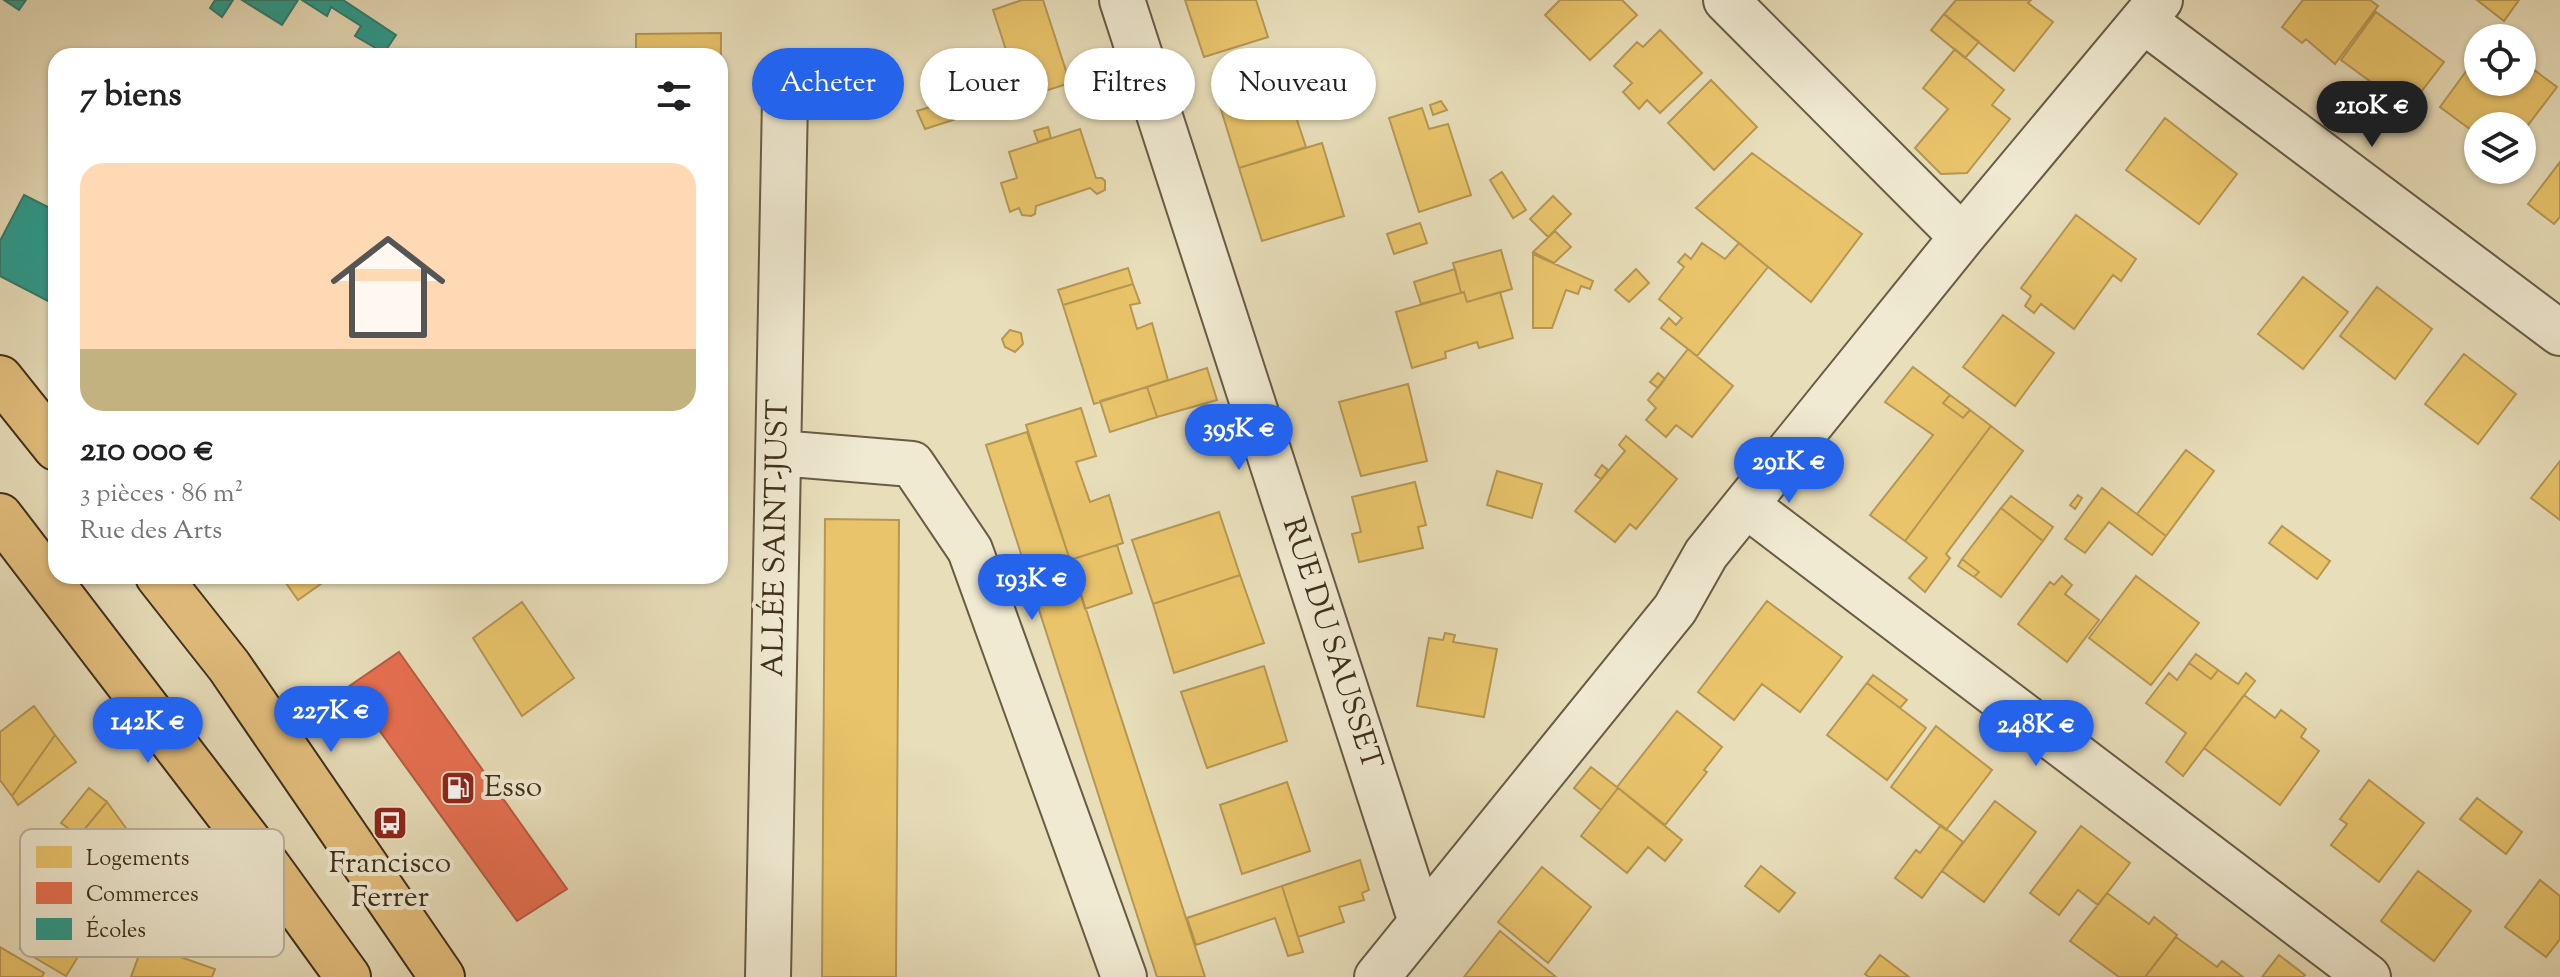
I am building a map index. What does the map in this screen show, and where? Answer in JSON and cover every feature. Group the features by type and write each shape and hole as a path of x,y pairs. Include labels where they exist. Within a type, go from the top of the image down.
{"main road":[{"path":"0,378 48,438"},
{"path":"0,516 48,579"},
{"path":"52,584 239,829"},
{"path":"164,584 229,666 442,977"},
{"path":"284,889 348,977"}],"street":[{"name":"RUE DU SAUSSET","path":"1122,0 1421,922"},
{"path":"1726,0 1962,237"},
{"path":"1377,977 1675,609 1706,554 1962,237 2152,10 2560,333"},
{"name":"ALLÉE SAINT-JUST","path":"768,977 785,120"},
{"path":"779,453 912,464 970,550 1124,977"},
{"path":"1746,505 2368,977"}],"building: Logements":[{"path":"1022,0 1043,0 1064,65 1064,85 1048,90 1048,48 1005,48 993,10"},
{"path":"1185,0 1256,0 1268,37 1233,48 1211,48 1211,55 1204,57"},
{"path":"1560,0 1622,0 1637,15 1590,60 1545,15"},
{"path":"1956,0 2031,0 2028,3 2053,22 2014,71 1944,14"},
{"path":"2303,0 2370,0 2378,6 2335,64 2306,39 2302,43 2282,27"},
{"path":"2477,0 2519,0 2504,21"},
{"path":"2376,12 2444,62 2408,109 2341,60"},
{"path":"1944,14 1979,42 1965,58 1931,30"},
{"path":"1660,30 1702,73 1660,113 1647,100 1639,109 1623,92 1632,83 1614,66 1637,42 1643,47"},
{"path":"721,33 721,48 636,48 636,34"},
{"path":"1955,49 2004,90 1992,105 2010,119 1967,173 1941,174 1915,148 1948,109 1923,88"},
{"path":"2536,71 2557,87 2536,115 2536,112 2464,112 2464,125 2440,107 2464,74 2464,96 2536,96"},
{"path":"1711,80 1757,127 1714,170 1668,123"},
{"path":"1441,101 1447,110 1433,115 1430,105"},
{"path":"1422,108 1429,129 1448,124 1471,195 1419,212 1389,118"},
{"path":"2165,118 2237,174 2199,224 2126,170"},
{"path":"921,120 953,120 925,129"},
{"path":"1224,120 1297,120 1306,147 1239,168"},
{"path":"1048,127 1051,138 1038,142 1034,131"},
{"path":"1080,129 1096,178 1105,181 1105,190 1097,194 1090,188 1036,206 1035,214 1031,216 1022,215 1019,208 1010,212 1001,183 1017,178 1009,152"},
{"path":"1322,143 1344,216 1262,241 1239,168"},
{"path":"1752,153 1862,234 1811,302 1696,208"},
{"path":"2560,162 2560,217 2554,224 2528,204"},
{"path":"1502,172 1526,210 1513,218 1490,180"},
{"path":"1553,196 1571,214 1548,237 1530,219"},
{"path":"2076,215 2136,259 2121,281 2113,275 2074,329 2041,304 2034,313 2025,306 2031,296 2021,288"},
{"path":"1420,223 1427,243 1394,254 1387,234"},
{"path":"1555,231 1571,247 1554,263 1533,252"},
{"path":"1702,243 1725,259 1739,243 1768,267 1697,356 1661,328 1669,318 1676,325 1682,318 1659,299 1684,267 1678,262 1685,254 1691,259"},
{"path":"1501,250 1512,289 1467,302 1464,292 1461,293 1453,263"},
{"path":"1533,254 1593,281 1590,289 1581,286 1578,294 1566,290 1552,328 1533,328"},
{"path":"1128,268 1133,284 1063,305 1058,290"},
{"path":"1455,269 1461,293 1421,304 1414,282"},
{"path":"1636,269 1649,283 1629,302 1615,290"},
{"path":"2303,277 2348,312 2303,369 2258,334"},
{"path":"1133,284 1140,303 1130,305 1137,329 1152,323 1168,380 1094,404 1063,305"},
{"path":"2377,287 2432,329 2395,379 2340,336"},
{"path":"1464,292 1467,302 1500,292 1513,338 1479,348 1477,342 1445,352 1446,358 1412,368 1396,312"},
{"path":"2003,315 2054,353 2015,406 1963,367"},
{"path":"1010,330 1021,333 1023,344 1015,352 1005,347 1002,339"},
{"path":"1688,349 1733,386 1692,437 1676,425 1666,437 1646,420 1656,408 1648,400"},
{"path":"2464,354 2516,394 2478,444 2425,404"},
{"path":"1913,367 1950,395 1943,403 1963,418 1970,410 1991,426 1905,541 1870,515 1933,435 1885,402"},
{"path":"1207,368 1217,400 1157,417 1147,387"},
{"path":"1658,373 1665,379 1658,388 1650,382"},
{"path":"1408,384 1427,461 1361,476 1339,402"},
{"path":"1147,387 1157,417 1110,432 1100,401"},
{"path":"1950,395 1970,410 1963,418 1943,403"},
{"path":"1081,408 1096,456 1076,462 1090,502 1109,495 1123,543 1070,560 1026,425"},
{"path":"1991,426 2023,451 1946,554 1950,558 1925,592 1909,578 1927,558 1905,541"},
{"path":"1027,432 1205,977 1157,977 986,445"},
{"path":"1626,436 1677,479 1636,529 1630,524 1615,542 1575,511 1625,451 1619,445"},
{"path":"2186,450 2214,471 2166,536 2137,514"},
{"path":"2560,461 2560,520 2531,498"},
{"path":"1602,465 1608,470 1601,479 1595,475"},
{"path":"1497,471 1542,484 1532,518 1487,505"},
{"path":"1415,482 1426,525 1418,527 1423,548 1359,562 1352,534 1361,532 1352,497"},
{"path":"2102,488 2166,536 2152,555 2109,522 2085,553 2065,539"},
{"path":"2078,495 2082,498 2075,509 2070,505"},
{"path":"2011,496 2053,527 2043,541 2001,508"},
{"path":"2001,508 2043,541 2001,597 1974,577 1979,572 1962,559"},
{"path":"1219,512 1240,575 1153,604 1132,540"},
{"path":"825,519 899,520 896,977 822,977"},
{"path":"2282,526 2330,561 2317,579 2269,543"},
{"path":"1117,545 1132,593 1085,609 1070,560"},
{"path":"1962,559 1979,572 1974,577 1958,566"},
{"path":"1240,575 1264,643 1174,673 1153,604"},
{"path":"2062,576 2072,585 2065,594 2099,620 2067,662 2018,624 2050,582 2054,585"},
{"path":"2136,576 2199,623 2151,685 2089,638"},
{"path":"287,584 321,584 298,600"},
{"path":"1767,601 1842,657 1800,712 1762,684 1734,720 1698,692"},
{"path":"522,602 574,678 522,716 473,638"},
{"path":"1445,633 1455,635 1453,642 1497,649 1484,717 1417,706 1429,638 1443,640"},
{"path":"2196,654 2218,670 2211,679 2189,663"},
{"path":"2189,663 2211,679 2218,670 2238,684 2246,673 2255,681 2183,776 2166,762 2186,733 2146,703 2169,673 2177,680"},
{"path":"1264,666 1287,741 1207,768 1181,692"},
{"path":"1873,675 1907,700 1900,708 1867,683"},
{"path":"1867,683 1926,728 1887,780 1827,735"},
{"path":"2244,695 2275,718 2281,710 2306,729 2301,737 2319,751 2280,805 2204,748"},
{"path":"34,706 55,735 12,796 0,780 0,732"},
{"path":"1677,711 1722,747 1704,770 1707,772 1665,825 1617,787"},
{"path":"1936,726 1992,770 1946,830 1891,787"},
{"path":"55,735 76,762 18,805 12,796"},
{"path":"1591,767 1618,788 1601,810 1574,788"},
{"path":"2369,780 2424,823 2379,882 2331,845 2347,824 2340,819"},
{"path":"1287,782 1310,851 1242,874 1220,805"},
{"path":"89,788 107,802 85,829 69,829 61,823"},
{"path":"1618,788 1682,840 1665,861 1648,847 1627,873 1581,836"},
{"path":"2477,798 2522,832 2506,854 2460,819"},
{"path":"1995,801 2036,832 1984,902 1942,871"},
{"path":"107,802 127,829 85,829"},
{"path":"1941,825 1963,842 1922,898 1895,878 1916,850 1920,853"},
{"path":"2081,826 2130,863 2098,905 2078,890 2059,915 2030,893"},
{"path":"1360,860 1369,890 1362,893 1364,900 1339,907 1344,922 1298,937 1282,886"},
{"path":"1761,866 1795,893 1779,912 1745,886"},
{"path":"1542,867 1591,907 1548,963 1498,922"},
{"path":"2418,871 2471,911 2434,961 2381,921"},
{"path":"2540,880 2560,896 2560,939 2546,957 2505,927"},
{"path":"1282,886 1303,952 1288,956 1275,918 1196,945 1187,918"},
{"path":"2107,893 2149,924 2154,917 2177,935 2145,977 2119,977 2070,941"},
{"path":"1500,931 1556,977 1464,977"},
{"path":"2176,937 2217,967 2222,961 2243,977 2145,977"},
{"path":"0,947 44,973 42,977 0,977"},
{"path":"1880,955 1909,977 1869,977 1865,974"},
{"path":"2279,955 2305,975 2262,977"},
{"path":"34,957 78,957 66,976"},
{"path":"138,957 180,957 215,969 212,977 131,977"}],"building: Commerces":[{"path":"399,652 567,889 517,921 348,687"}],"building: Écoles":[{"path":"4,0 26,0 19,10"},
{"path":"215,0 233,0 222,17 210,8"},
{"path":"242,0 298,0 282,25"},
{"path":"302,0 343,0 396,35 387,48 375,48 355,36 361,26 331,7 327,16"},
{"path":"24,195 48,207 48,301 0,276 0,241"}],"place":[{"name":"Esso","path":"458,788"},
{"name":"Francisco Ferrer","path":"390,823"}]}
